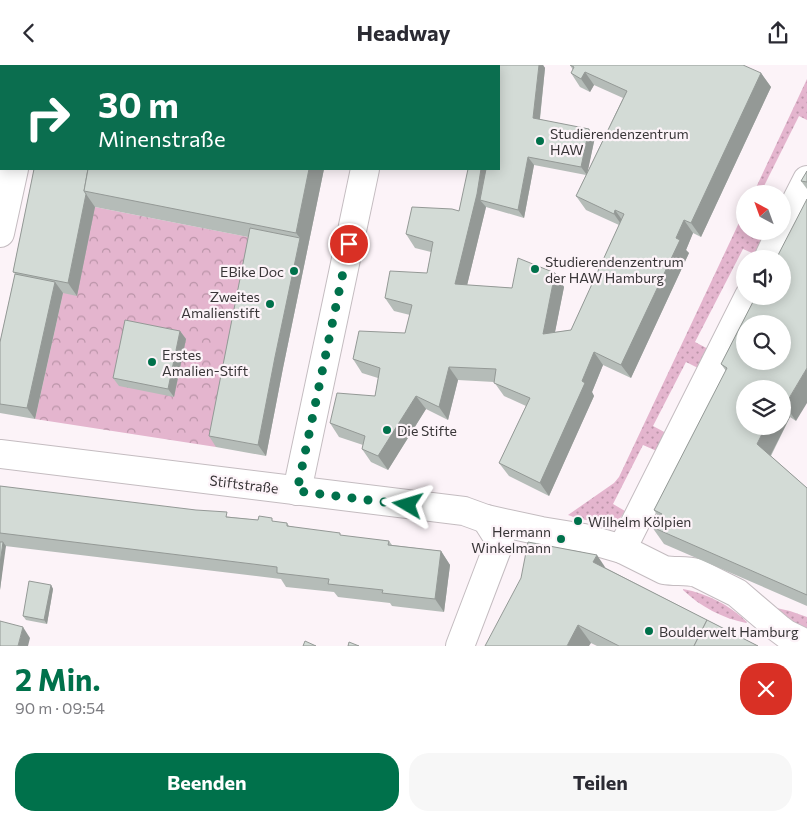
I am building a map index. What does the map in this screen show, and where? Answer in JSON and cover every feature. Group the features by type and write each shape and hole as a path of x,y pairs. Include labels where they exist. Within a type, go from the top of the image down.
{"street":[{"path":"0,233 14,170"},
{"path":"297,491 365,170"},
{"path":"791,212 807,180"},
{"path":"622,549 744,305"},
{"name":"Stiftstraße","path":"0,454 464,511 486,519 584,539 622,549 664,570 697,573 737,593 786,634 807,644"},
{"path":"460,646 500,541 486,519"}],"green space":[{"path":"807,79 807,120 799,116 764,185 757,185"},
{"path":"95,207 258,239 216,447 35,419 63,293"},
{"path":"736,229 736,240 767,240 762,250 736,250 736,263 695,342 712,351 702,370 686,362 653,426 668,434 659,452 643,445 613,504 625,511 622,516 617,521 604,523 568,515 614,483 619,477"},
{"path":"683,589 717,601 747,622 737,621 712,611 697,602"},
{"path":"772,607 807,617 807,630 794,624"}],"building":[{"path":"500,65 539,65 533,118 589,129 581,167 528,157 518,210 480,200 486,170 500,170"},
{"path":"570,65 743,65 761,73 691,223 684,220 676,238 680,240 621,365 594,352 582,381 585,383 540,483 499,463 530,398 494,383 496,369 449,367 439,407 416,396 378,456 362,449 365,436 330,423 337,393 375,396 380,368 353,359 359,331 405,333 412,305 385,298 390,271 427,273 433,242 406,234 412,207 459,211 468,170 481,170 477,194 455,284 512,288 518,258 555,273 543,334 571,330 624,214 615,210 614,214 576,196 627,91 585,72 581,79 571,73 574,67"},
{"path":"34,170 88,170 84,191 86,194 68,283 13,272"},
{"path":"88,170 309,170 296,233 84,191"},
{"path":"807,171 807,182 801,181"},
{"path":"807,199 807,368 791,395 791,380 736,380 736,435 762,435 757,444 807,488 807,595 652,527 662,514 654,510 727,368 721,364 736,335 736,370 791,370 791,315 746,315 751,305 791,305 791,250 781,250 786,240 791,240 791,230"},
{"path":"250,228 300,238 258,445 209,436"},
{"path":"15,274 55,282 27,408 0,404 0,342"},
{"name":"Erstes Amalien-Stift","path":"125,320 180,331 168,389 113,378"},
{"path":"0,486 196,510 227,512 226,517 258,520 259,516 272,518 272,521 287,523 287,526 389,541 388,545 441,551 435,599 382,593 383,590 328,584 329,579 277,573 277,567 0,533"},
{"path":"0,542 3,542 0,564"},
{"path":"528,542 597,555 593,562 707,620 694,646 619,646 578,625 567,646 485,646 521,578"},
{"path":"29,581 51,585 44,620 23,616"},
{"path":"707,620 758,646 694,646"},
{"path":"0,621 23,627 18,646 0,646"},
{"path":"305,641 316,646 303,646"},
{"path":"349,642 359,646 348,646"}],"place":[{"name":"Studierendenzentrum HAW","path":"540,141"},
{"name":"Studierendenzentrum der HAW Hamburg","path":"535,269"},
{"name":"EBike Doc","path":"294,271"},
{"name":"Zweites Amalienstift","path":"270,304"},
{"name":"Erstes Amalien-Stift","path":"152,362"},
{"name":"Die Stifte","path":"387,430"},
{"name":"Wilhelm Kölpien","path":"578,521"},
{"name":"Hermann Winkelmann","path":"561,539"},
{"name":"Boulderwelt Hamburg","path":"649,631"}],"route":[{"path":"349,244 297,491 408,505"}]}
